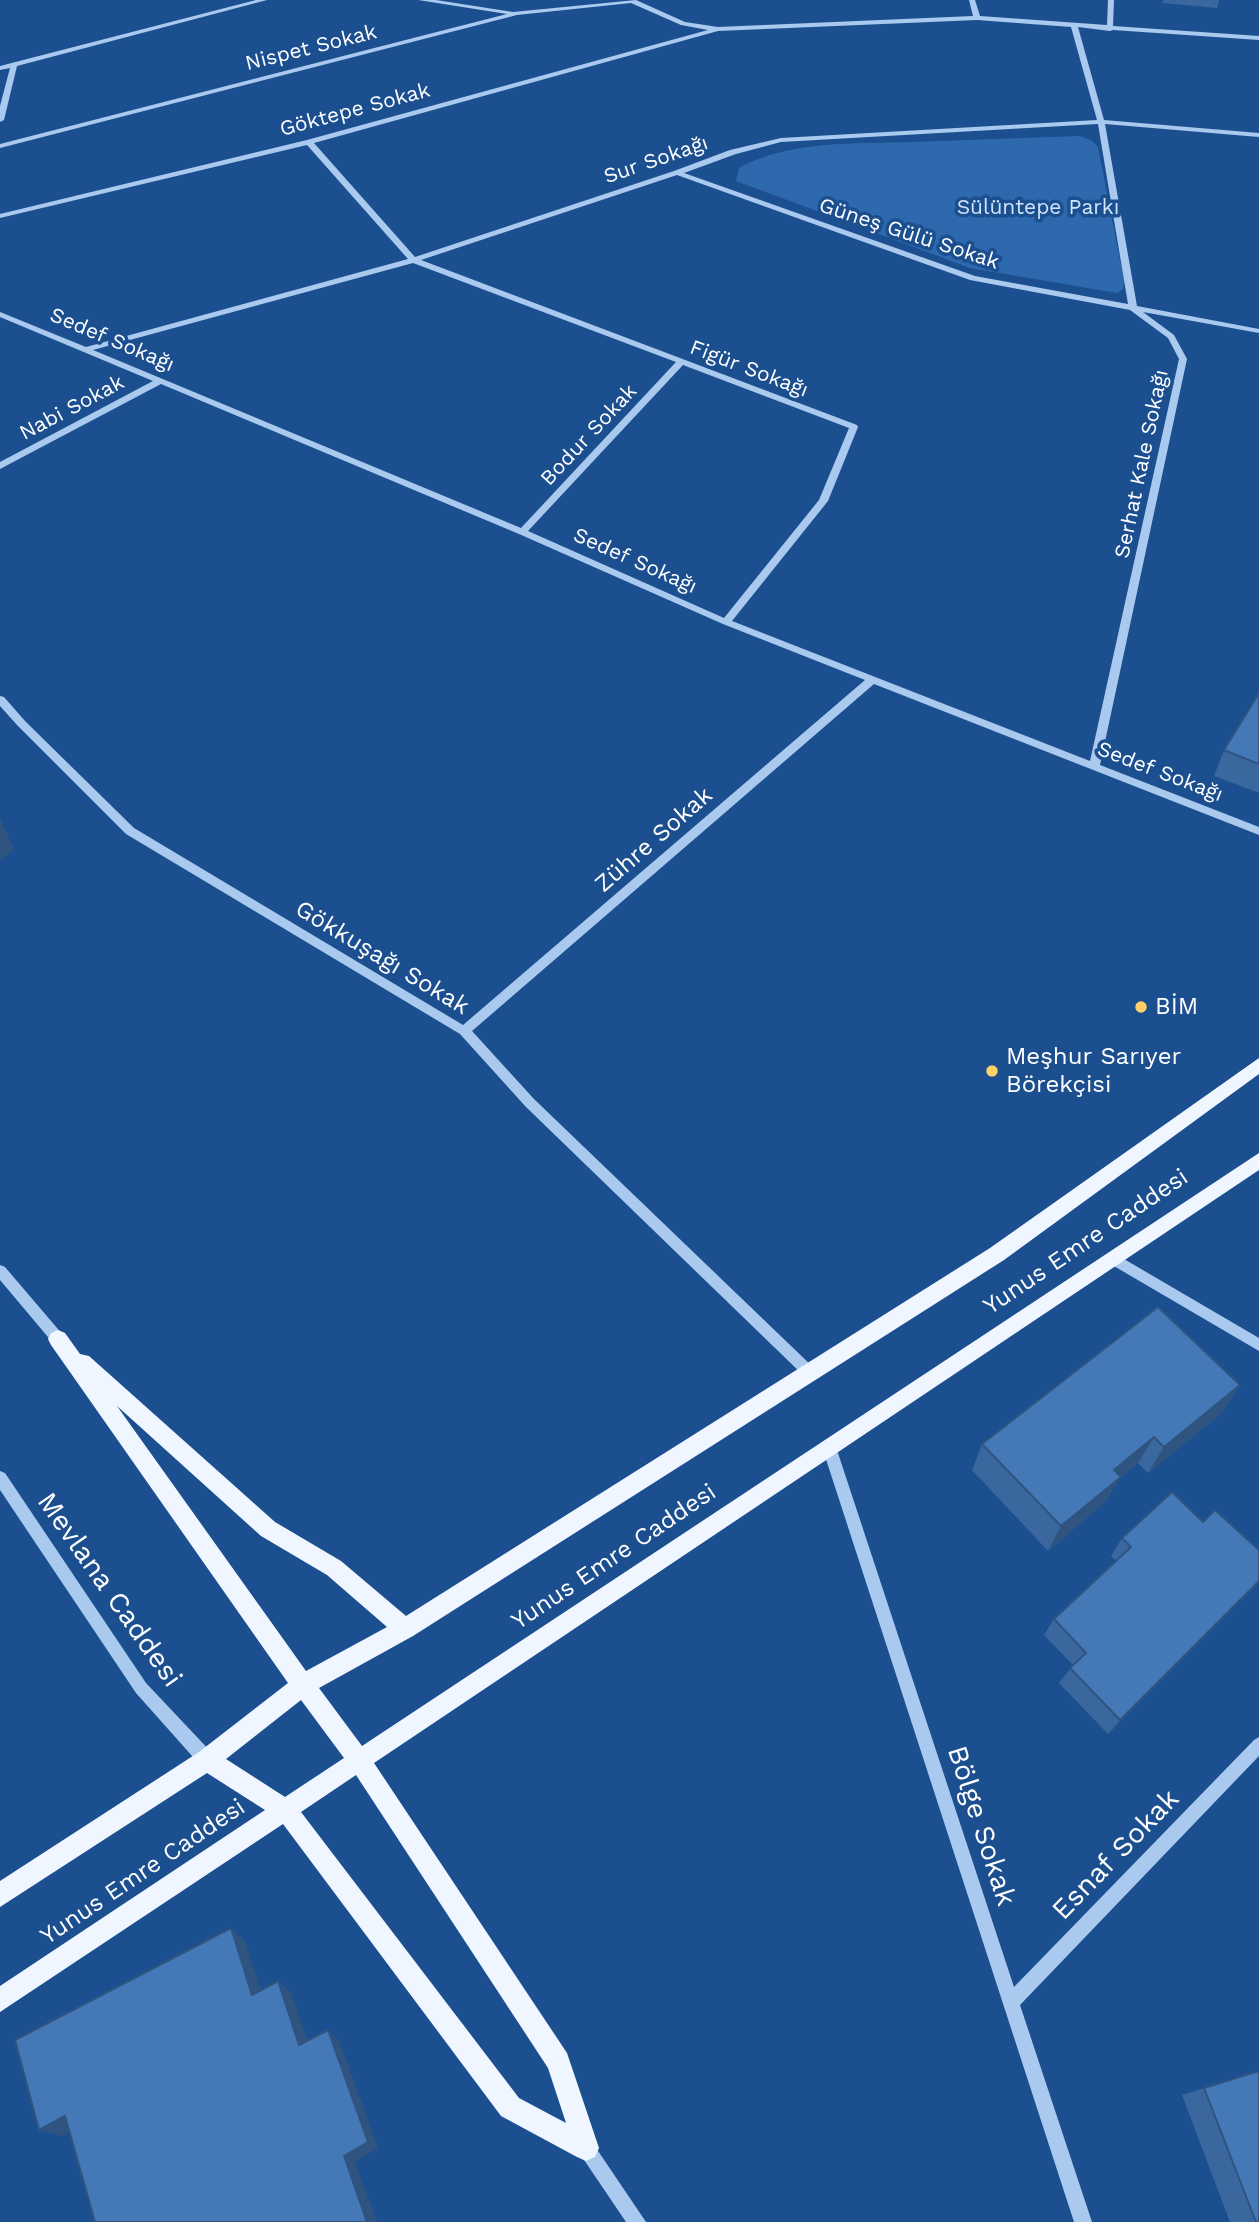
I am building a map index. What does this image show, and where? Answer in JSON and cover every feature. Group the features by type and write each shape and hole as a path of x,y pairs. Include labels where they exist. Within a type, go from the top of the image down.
{"main road":[{"name":"Yunus Emre Caddesi","path":"0,1895 207,1760 303,1685 405,1629 997,1254 1259,1065"},
{"name":"Yunus Emre Caddesi","path":"0,2000 1259,1160"},
{"path":"58,1339 268,1529 334,1569 405,1629"},
{"path":"58,1339 359,1760 558,2062 586,2148"},
{"path":"207,1760 286,1810 510,2107 586,2148"}],"street":[{"path":"0,68 264,0"},
{"path":"421,0 517,13"},
{"path":"972,0 977,18"},
{"path":"1110,29 1111,0"},
{"path":"632,1 683,24 718,29 977,18 1259,38"},
{"name":"Nispet Sokak","path":"0,146 517,13 632,1"},
{"path":"1074,25 1101,122 1133,308"},
{"name":"Göktepe Sokak","path":"0,216 309,142 718,29"},
{"path":"0,120 14,64"},
{"name":"Sur Sokağı","path":"83,350 413,260 733,152 780,140 1101,122 1259,135"},
{"path":"309,142 413,260"},
{"name":"Güneş Gülü Sokak","path":"677,173 974,278 1259,331"},
{"name":"Figür Sokağı","path":"413,260 853,427 823,501 726,622"},
{"name":"Serhat Kale Sokağı","path":"1094,766 1183,359 1171,337 1133,308"},
{"name":"Sedef Sokağı","path":"0,314 522,532 726,622 1259,831"},
{"name":"Bodur Sokak","path":"522,532 681,362"},
{"name":"Nabi Sokak","path":"0,466 160,381"},
{"name":"Zühre Sokak","path":"464,1031 871,681"},
{"name":"Gökkuşağı Sokak","path":"0,699 131,831 464,1031 530,1103 809,1372"},
{"path":"1112,1258 1259,1345"},
{"path":"0,1271 58,1339"},
{"name":"Bölge Sokak","path":"829,1447 1083,2222"},
{"name":"Mevlana Caddesi","path":"0,1478 141,1688 207,1760"},
{"name":"Esnaf Sokak","path":"1011,2002 1259,1745"},
{"path":"586,2148 637,2222"}],"green space":[{"name":"Sülüntepe Parkı","path":"1079,136 1091,140 1098,147 1124,281 1123,289 1117,293 970,268 736,181 739,168 758,159 779,152 823,145"}],"building":[{"path":"1259,693 1259,764 1224,750"},
{"path":"1158,1307 1240,1385 1164,1447 1154,1437 1114,1470 1121,1477 1061,1526 982,1444"},
{"path":"1172,1492 1203,1522 1215,1510 1259,1550 1259,1581 1120,1720 1070,1668 1086,1653 1054,1619 1131,1547 1122,1538"},
{"path":"231,1928 252,1995 278,1981 299,2045 328,2030 368,2142 344,2156 367,2222 95,2222 65,2116 39,2130 15,2040"},
{"path":"1259,2071 1259,2222 1256,2222 1204,2088"}],"place":[{"name":"BİM","path":"1141,1007"},
{"name":"Meşhur Sarıyer Börekçisi","path":"992,1071"}]}
